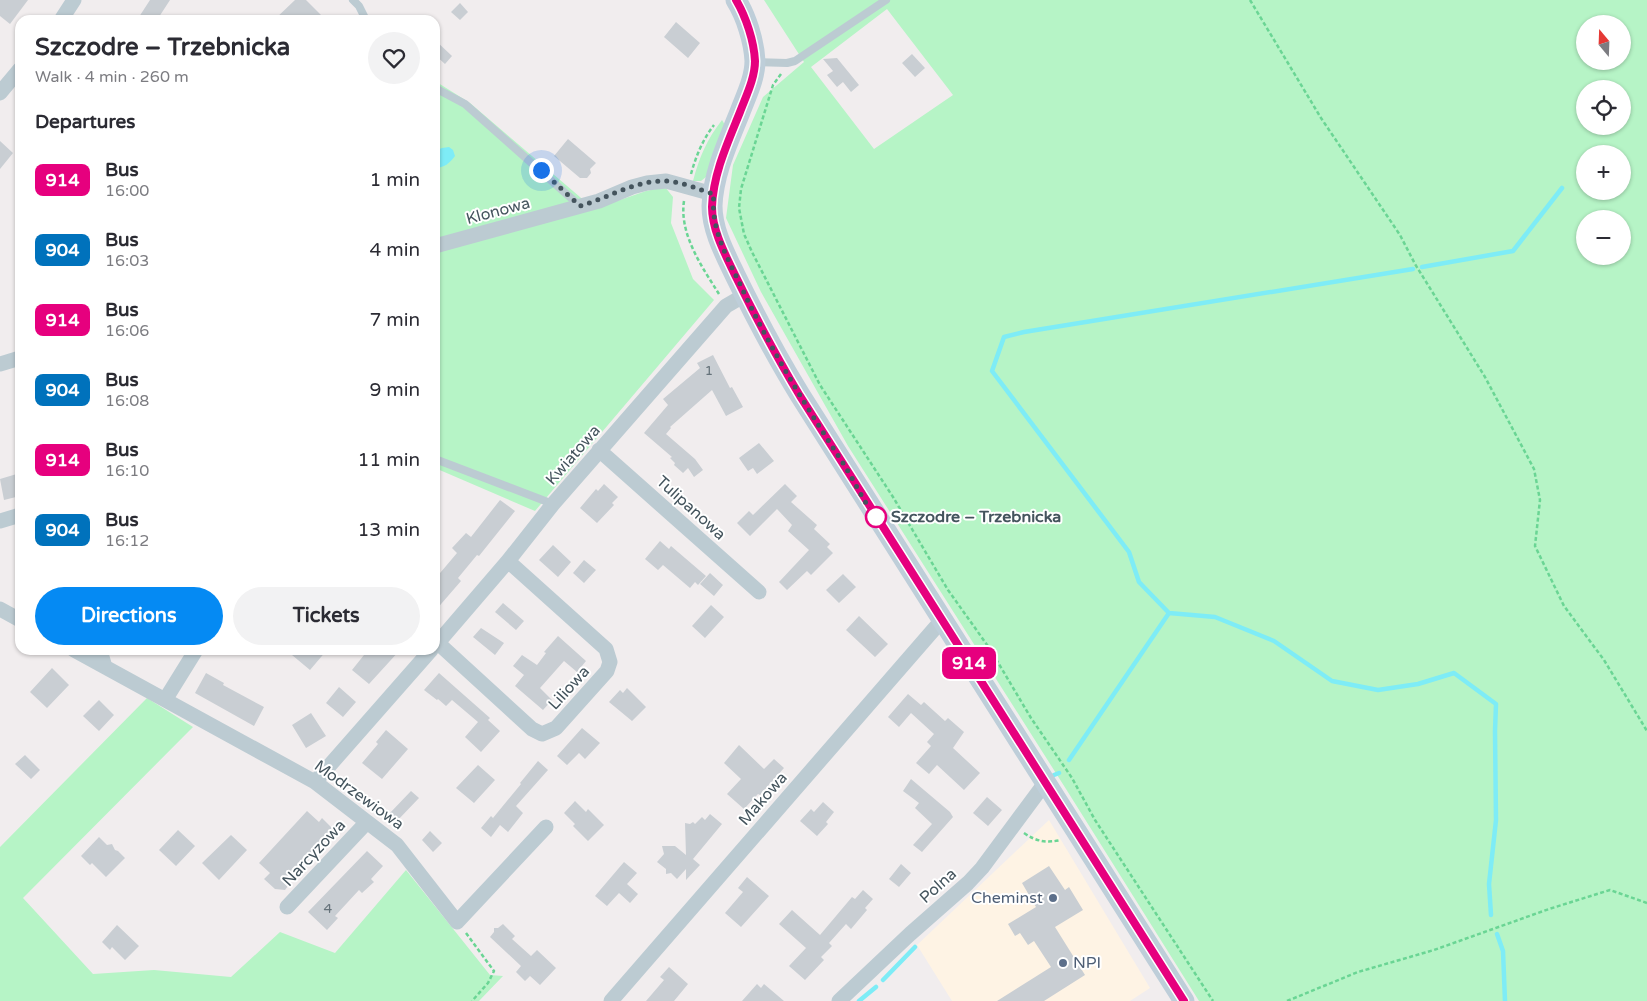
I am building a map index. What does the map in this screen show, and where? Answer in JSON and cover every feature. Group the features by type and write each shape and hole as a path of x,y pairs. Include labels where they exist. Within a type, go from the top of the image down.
{"street":[{"path":"64,15 74,0"},
{"path":"736,0 748,24 755,62 749,90 719,168 714,194 712,208 722,248 744,295 800,396 1184,1001"},
{"path":"2,86 15,74"},
{"name":"Klonowa","path":"440,245 580,206 647,183 666,181 714,194"},
{"name":"Kwiatowa","path":"440,640 599,450 726,306 744,295"},
{"path":"0,364 15,362"},
{"name":"Tulipanowa","path":"599,450 759,592"},
{"path":"0,521 15,516"},
{"name":"Liliowa","path":"440,650 532,729 542,734 556,728 608,672 610,662 606,649 508,561"},
{"path":"0,609 15,617"},
{"name":"Makowa","path":"611,1001 942,620"},
{"name":"Modrzewiowa","path":"83,655 315,782 397,844 457,922"},
{"path":"101,655 105,667"},
{"path":"165,700 193,655"},
{"name":"Kwiatowa","path":"315,782 427,655"},
{"name":"Polna","path":"839,1001 968,883 982,868 1045,782"},
{"name":"Narcyzowa","path":"287,907 367,822"},
{"path":"457,922 546,827"}],"lane":[{"path":"353,0 364,15"},
{"path":"755,62 787,63 794,61 886,0"},
{"path":"440,91 465,104 580,206"},
{"path":"440,461 553,504"}],"path":[{"path":"1250,0 1321,118 1400,235 1415,264 1485,377 1534,469 1540,500 1535,546 1564,606 1604,660 1647,731"},
{"path":"781,69 780,77 773,85 742,189 739,208 744,234 820,385 893,497 948,590 990,649 1031,718 1072,778 1095,820 1213,1001"},
{"path":"718,120 708,132 696,158 688,186 683,216 690,244 726,306"},
{"path":"1014,825 1032,838 1050,842 1062,840 1095,820"},
{"path":"1287,1001 1358,972 1434,950 1548,909 1610,890 1647,903"},
{"path":"457,922 494,970 488,982 472,1001"}],"shaded area":[{"path":"1049,820 1150,988 1130,1001 952,1001 917,945"}],"green space":[{"path":"764,0 1647,0 1647,1001 1199,1001 848,446 761,292 726,218 733,165 763,97 804,62","holes":["887,9 953,95 874,149 811,67"]},
{"path":"440,84 470,103 594,209 646,191 665,187 673,197 671,223 693,279 714,300 535,511 440,470"},
{"path":"722,120 725,125 706,177 701,181 693,181 704,149"},
{"path":"147,698 193,727 23,898 93,974 154,970 231,977 280,932 335,953 406,870 490,975 503,976 479,1001 0,1001 0,847"}],"water":[{"path":"449,147 453,150 455,156 446,165 440,167 440,149"}],"building":[{"path":"0,0 28,0 10,24 0,16"},
{"path":"150,0 170,0 160,15 140,15"},
{"path":"295,0 306,0 321,15 279,15"},
{"path":"460,3 468,12 460,20 451,12"},
{"path":"676,22 700,43 688,58 664,37"},
{"path":"440,45 452,56 445,64 440,60"},
{"path":"912,54 925,68 915,77 902,63"},
{"path":"837,58 859,85 851,92 843,82 837,87 827,75 833,71 823,59"},
{"path":"568,139 596,163 590,169 591,173 587,178 580,178 554,156"},
{"path":"0,141 13,153 0,169"},
{"path":"713,355 730,388 732,387 743,407 726,416 712,390 670,427 666,434 695,459 703,470 694,477 688,468 683,473 674,465 675,463 670,458 672,457 644,433 668,405 663,399 700,368 697,363"},
{"path":"759,443 774,461 757,474 753,468 748,471 739,458"},
{"path":"15,474 15,497 4,500 0,479"},
{"path":"604,484 618,497 612,503 614,505 597,523 580,508 596,489 598,491"},
{"path":"785,484 797,496 791,502 817,525 814,529 830,544 827,547 833,553 811,575 807,571 787,590 779,582 809,550 788,531 792,525 777,509 750,536 737,523 749,511 753,515"},
{"path":"500,500 515,511 479,556 477,555 458,578 461,581 440,605 440,573 457,553 452,548 466,533 471,537"},
{"path":"660,541 669,549 671,546 706,576 698,585 695,582 690,588 663,565 658,570 645,559"},
{"path":"553,545 571,562 558,577 539,560"},
{"path":"584,560 596,570 584,583 573,573"},
{"path":"710,573 723,585 714,596 700,584"},
{"path":"843,574 856,587 839,603 826,590"},
{"path":"503,603 524,621 516,630 495,612"},
{"path":"711,605 724,617 705,638 692,626"},
{"path":"859,616 888,644 875,657 846,630"},
{"path":"481,628 504,643 495,655 473,637"},
{"path":"558,636 586,661 577,672 564,661 540,688 552,700 543,710 515,686 524,675 513,666 522,655 537,665 546,653 544,652"},
{"path":"292,655 323,655 310,670"},
{"path":"364,655 395,655 369,684 352,670"},
{"path":"52,668 69,685 47,708 30,692"},
{"path":"206,673 224,683 223,685 264,707 254,726 195,693"},
{"path":"439,673 490,718 488,720 500,731 481,752 465,737 478,722 452,700 446,706 424,690"},
{"path":"339,687 356,702 343,717 326,703"},
{"path":"627,688 646,707 632,721 609,702 620,690 623,693"},
{"path":"908,694 921,705 924,702 945,721 948,718 964,732 953,748 980,773 964,790 937,765 929,774 916,763 931,746 927,742 934,734 911,713 899,727 888,717"},
{"path":"99,700 114,715 99,731 83,716"},
{"path":"311,713 326,736 306,748 292,725"},
{"path":"582,728 600,743 585,759 579,753 567,765 557,756"},
{"path":"386,730 408,749 382,779 362,763 378,744 376,742"},
{"path":"739,745 764,769 774,759 784,768 760,795 758,794 744,809 727,794 741,779 724,763"},
{"path":"25,755 40,770 31,779 15,764"},
{"path":"538,761 548,770 516,806 523,813 508,832 500,825 491,837 481,828 491,816 493,818"},
{"path":"478,765 495,780 474,803 456,788"},
{"path":"911,779 950,812 953,817 922,852 913,845 932,824 915,808 919,803 903,791"},
{"path":"411,791 419,798 396,822 389,814"},
{"path":"987,797 1002,810 988,826 973,813"},
{"path":"575,801 586,812 588,809 604,825 588,841 573,826 575,824 564,813"},
{"path":"823,802 834,812 826,822 828,824 817,836 800,821 811,809 814,812"},
{"path":"307,811 319,822 322,818 335,831 322,845 322,850 318,854 313,854 300,866 301,868 288,881 288,886 285,890 275,889 264,879 270,873 259,863"},
{"path":"710,814 722,824 693,859 700,865 686,880 686,869 677,879 671,873 666,874 666,869 657,862 664,854 662,846 675,846 686,855 685,823 690,824 693,822 695,824 702,817 705,820"},
{"path":"178,830 195,846 176,866 159,850"},
{"path":"430,831 442,843 433,852 422,840"},
{"path":"231,835 247,850 219,880 202,863"},
{"path":"99,837 107,845 112,844 115,850 125,858 106,877 92,863 90,865 81,856"},
{"path":"367,851 383,866 371,879 374,882 362,893 359,890 335,916 338,918 327,930 308,912"},
{"path":"624,862 637,873 627,884 638,894 630,903 619,893 607,906 595,896"},
{"path":"901,864 911,873 899,887 889,879"},
{"path":"1049,866 1065,890 1069,887 1083,910 1055,927 1085,975 1044,1001 997,1001 1051,967 1034,941 1028,945 1020,933 1015,936 1008,924 1036,907 1022,883"},
{"path":"747,877 769,896 741,927 725,913 743,892 738,888"},
{"path":"863,890 873,899 865,908 867,910 851,929 846,924 829,943 832,946 821,957 824,960 805,980 789,966 806,948 779,924 792,910 820,935 852,897 855,899"},
{"path":"503,924 515,936 512,939 531,956 537,950 556,968 540,985 530,976 525,981 516,972 521,966 490,937 494,932 494,928 498,928"},
{"path":"117,925 139,946 125,960 112,947 110,950 102,942"},
{"path":"669,967 688,984 674,1001 646,1001 664,980 660,977"},
{"path":"757,984 761,988 764,984 784,1001 742,1001"}],"waterway":[{"path":"1422,267 1513,251 1562,188"},
{"path":"1413,269 1024,332 1004,337 992,371 1129,552 1139,582 1169,613 1215,617 1274,641 1332,681 1378,690 1418,684 1454,673 1496,704 1496,820 1489,884 1491,915"},
{"path":"1069,760 1169,613"},
{"path":"1054,775 1059,773"},
{"path":"1497,934 1503,951 1505,1001"},
{"path":"883,980 915,947"},
{"path":"859,1001 876,987"}],"bus line":[{"name":"914","path":"736,0 748,24 755,62 749,90 716,179 712,208 722,248 754,314 800,396 1184,1001"}],"place":[{"name":"Szczodre – Trzebnicka","path":"876,517"},
{"name":"Cheminst","path":"1053,898"},
{"name":"NPI","path":"1063,963"}],"route":[{"path":"541,170 580,206 632,187 666,181 714,194 712,208 714,222 722,248 754,314 800,396 876,517"}]}
